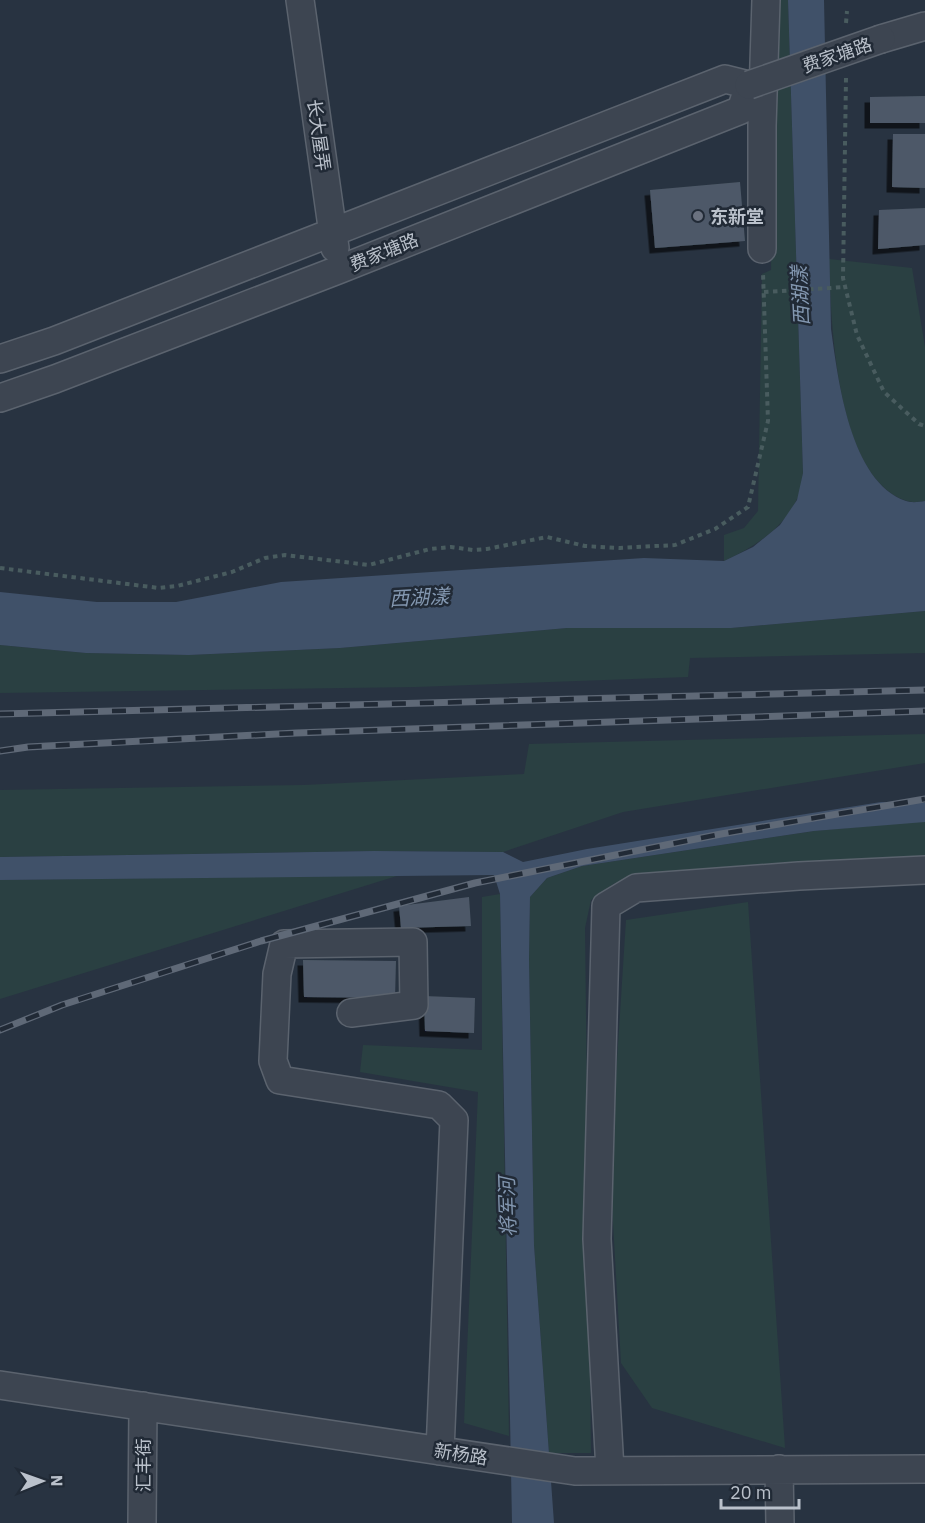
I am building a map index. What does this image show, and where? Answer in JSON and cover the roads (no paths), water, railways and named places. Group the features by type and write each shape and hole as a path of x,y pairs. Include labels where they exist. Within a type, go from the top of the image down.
{"street":[{"name":"长大屋弄","path":"300,0 338,270"},
{"path":"762,249 762,126 766,0"},
{"name":"费家塘路","path":"0,359 54,341 725,79 749,85 925,26"},
{"name":"费家塘路","path":"0,398 338,270 741,110 749,85"},
{"path":"610,1470 597,1239 606,906 636,888 799,876 925,870"},
{"path":"351,1013 414,1005 413,942 284,944 277,974 273,1061 280,1080 439,1105 454,1120 440,1451"},
{"name":"新杨路","path":"0,1384 556,1469 925,1469"},
{"name":"汇丰街","path":"142,1523 143,1406"},
{"path":"779,1469 780,1523"}],"water":[{"name":"西湖漾","path":"788,0 824,0 831,329 838,374 850,427 872,473 887,490 906,501 925,501 925,611 731,628 567,628 340,648 189,655 86,653 0,645 0,592 97,602 176,602 281,582 644,558 724,561 753,547 780,525 797,500 803,473"},
{"name":"将军河","path":"881,802 925,803 925,822 814,831 582,866 547,878 530,897 534,1245 554,1523 512,1523 500,894 494,875 0,880 0,857 374,851 503,852 523,862 587,849"}],"railway":[{"path":"0,714 925,690"},
{"path":"0,751 28,747 296,733 925,711"},
{"path":"0,1030 62,1005 261,941 475,883 721,834 925,799"}],"place":[{"name":"东新堂","path":"698,216"}]}
